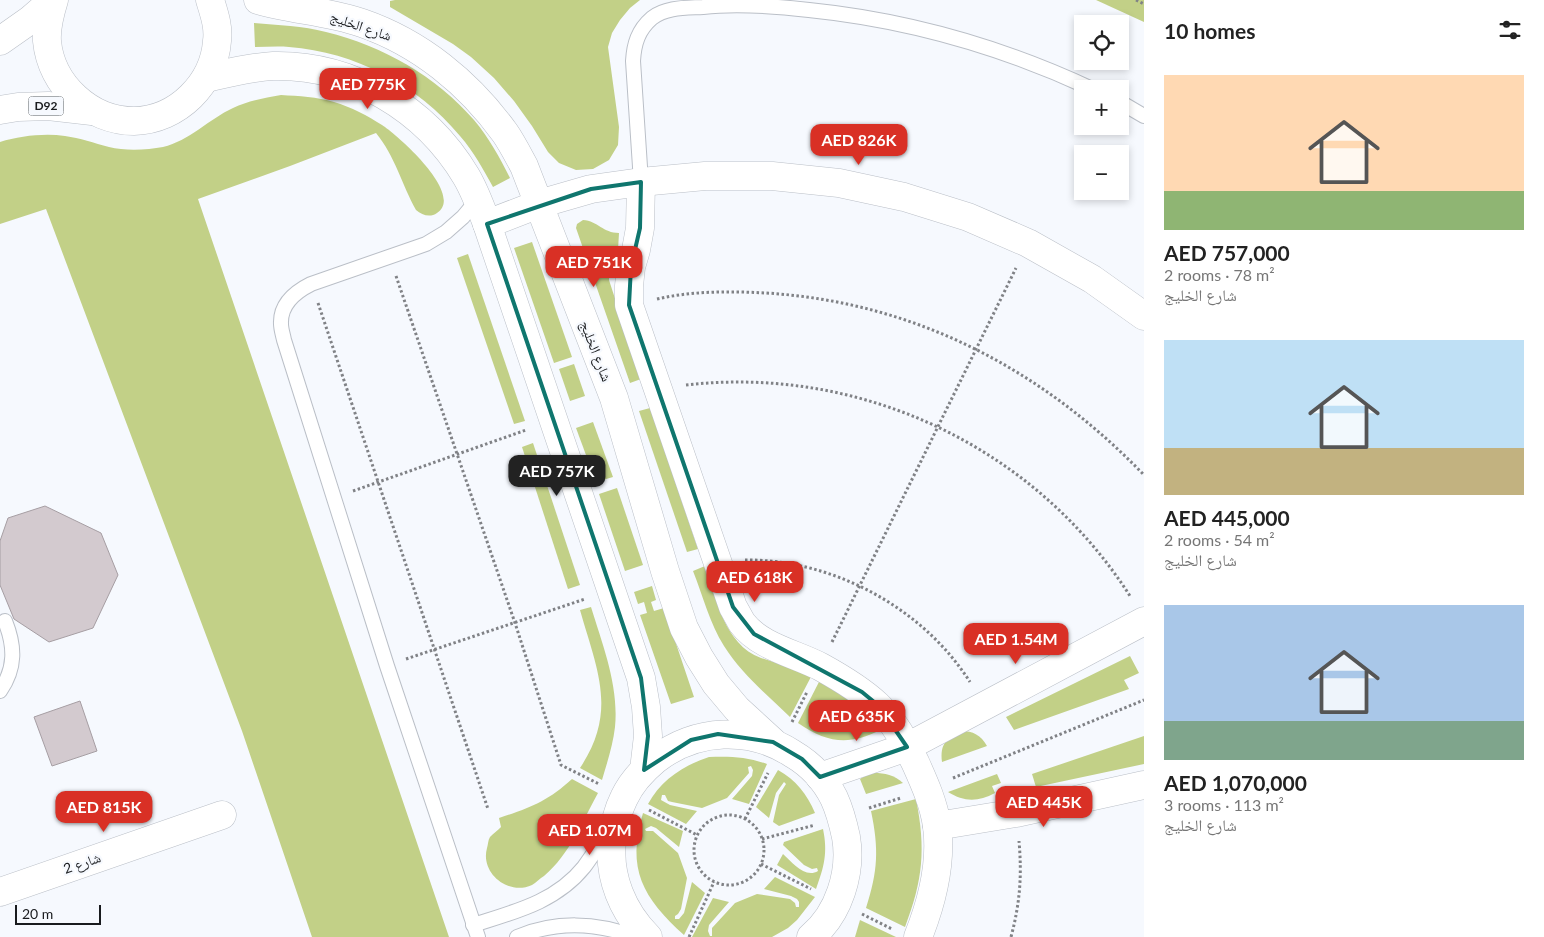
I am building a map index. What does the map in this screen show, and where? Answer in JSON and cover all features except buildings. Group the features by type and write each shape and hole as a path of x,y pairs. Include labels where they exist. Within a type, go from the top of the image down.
{"main road":[{"path":"0,41 54,0"},
{"path":"54,0 48,19 47,41 51,62 61,82 75,98 92,111 113,118 134,120 156,117 176,109 193,96 206,78 214,60 218,40 216,19 210,0"},
{"name":"شارع الخليج","path":"258,0 362,23 396,37 428,56 457,78 483,105 506,134 524,166 614,398 665,571 684,628 716,684 737,709 777,744"},
{"path":"206,78 239,70 274,66 308,68 342,76 374,88 404,106 430,129 453,155 478,199 487,224 641,678 648,736 644,770"},
{"name":"D92","path":"0,110 48,106 92,111"},
{"path":"487,224 539,204 591,189 641,182 705,176 772,176 839,183 904,197 968,217 1028,243 1092,279 1144,316"},
{"path":"641,182 640,228 631,267 629,305 733,607 743,624 754,634 768,643 820,666 862,692 878,706 895,727 907,747 927,789 937,826 938,856 934,886 927,915 918,937"},
{"path":"820,777 907,747 985,706 1139,611"},
{"path":"648,937 638,926 623,903 614,878 611,850 614,823 624,797 644,770 666,752 691,740 718,734 746,735 777,744 802,759 820,777 833,796 842,817 848,847 845,878 837,902 826,921 813,936"},
{"path":"937,826 1144,786"},
{"name":"شارع 2","path":"0,892 222,815"}],"lane":[{"path":"641,182 633,61 634,44 641,29 653,17 669,10 721,5 780,7 838,13 896,23 953,36 1010,54 1074,81"},
{"path":"1129,107 1144,116"},
{"path":"478,199 463,217 446,232 426,244 311,284 296,292 285,306 281,323 284,340 387,666 476,931 547,898 566,884 583,868 614,823"},
{"path":"0,691 6,683 11,669 13,653 11,637 5,621"},
{"path":"517,937 552,926 580,924 607,928 635,937"}],"path":[{"path":"1136,0 1144,4"},
{"path":"745,819 777,744 820,666 1028,243"},
{"path":"389,256 458,454 561,765 698,835"},
{"path":"311,284 488,810"},
{"path":"629,305 668,296 708,292 748,292 827,300 866,308 904,319 940,332 1018,372 1058,399 1096,429 1144,476"},
{"path":"657,388 724,382 773,383 830,390 886,405 938,426 990,455 1036,489 1078,528 1114,571 1139,611"},
{"path":"334,498 554,421"},
{"path":"716,560 788,563 825,572 860,586 898,608 932,636 961,669 985,706"},
{"path":"387,666 611,589"},
{"path":"762,839 842,817 927,789 1144,700"},
{"path":"1012,937 1018,912 1021,869 1016,812"},
{"path":"734,815 745,819 759,831 762,839 764,856 756,874 747,881 736,885 714,882 706,877 696,862 694,853 698,835 712,819 734,815"},
{"path":"688,937 714,882"}],"highlighted area":[{"path":"641,182 640,228 631,267 629,305 733,607 754,634 862,692 879,706 907,747 820,777 802,759 773,742 718,734 691,740 644,770 648,736 641,678 487,224 591,189"}],"green space":[{"path":"640,0 620,20 612,33 608,47 619,127 618,145 609,160 593,169 576,170 559,163 548,152 514,101 494,78 453,44 390,7 390,1"},
{"path":"1096,0 1144,0 1144,22"},
{"path":"254,23 299,27 326,32 368,45 407,65 443,90 474,120 494,148 510,178 493,187 474,154 460,136 425,101 405,87 383,74 338,56 314,50 289,47 255,47"},
{"path":"281,95 301,96 334,102 353,109 377,122 414,153 426,166 443,193 443,205 437,213 426,215 416,210 388,151 376,133 198,199 449,937 312,937 242,731 46,209 0,224 0,142 40,135 57,135 122,149 163,147 182,140 233,108"},
{"path":"583,220 593,222 609,231 619,233 618,250 609,269 609,280 641,379 630,383 576,228 577,224"},
{"path":"532,242 572,357 554,363 514,248"},
{"path":"468,254 525,421 514,424 457,258"},
{"path":"574,364 585,396 570,401 559,369"},
{"path":"650,408 698,549 687,552 639,411"},
{"path":"593,422 613,477 596,482 576,428"},
{"path":"533,443 580,585 568,589 522,447"},
{"path":"617,488 643,565 625,571 599,494"},
{"path":"705,566 718,606 730,631 738,642 748,651 761,658 813,673 790,717 746,675 724,646 711,619 693,571"},
{"path":"652,586 656,600 651,602 654,611 664,608 694,697 671,704 640,615 647,613 644,602 638,604 634,592"},
{"path":"591,607 605,651 615,696 616,712 613,740 602,780 580,768 592,747 601,709 601,690 593,652 580,610"},
{"path":"1130,656 1139,673 1124,680 1129,689 1014,730 1006,717"},
{"path":"821,678 869,714 880,730 858,738 838,740 819,735 798,723"},
{"path":"961,731 976,734 987,746 942,762 943,746 951,737"},
{"path":"1144,736 1144,764 1036,787 1032,774"},
{"path":"709,757 739,758 767,764 749,804 732,799 752,776 753,770 751,766 748,767 749,773 727,798 702,808 668,801 665,795 662,795 661,800 670,805 697,811 686,824 648,804 659,788 674,774 691,764"},
{"path":"778,770 800,788 815,813 779,826 773,822 779,795 786,784 784,782 776,793 769,818 756,807"},
{"path":"874,773 889,775 903,783 866,794 860,779"},
{"path":"997,774 1001,783 992,786 995,793 989,796 971,800 960,798 948,792"},
{"path":"572,779 598,793 575,837 553,867 532,885 523,888 505,885 492,874 486,857 489,838 501,827 499,818 538,803 555,793"},
{"path":"916,799 921,833 921,864 916,894 905,927 866,908 873,883 876,860 871,811"},
{"path":"643,813 683,831 679,847 656,828 651,826 645,829 646,831 653,831 678,853 687,878 681,909 675,916 675,919 679,919 684,913 692,882 705,893 684,935 658,908 642,881 636,850"},
{"path":"823,829 824,860 816,889 777,865 783,854 808,873 818,871 817,868 812,869 804,865 783,845 784,842"},
{"path":"775,877 815,897 797,920 788,928 772,937 692,937 713,898 729,902 709,925 708,931 710,936 712,936 712,928 735,903 757,894 790,899 795,903 796,907 799,907 797,899 764,889"},
{"path":"860,920 896,937 855,937"}]}
